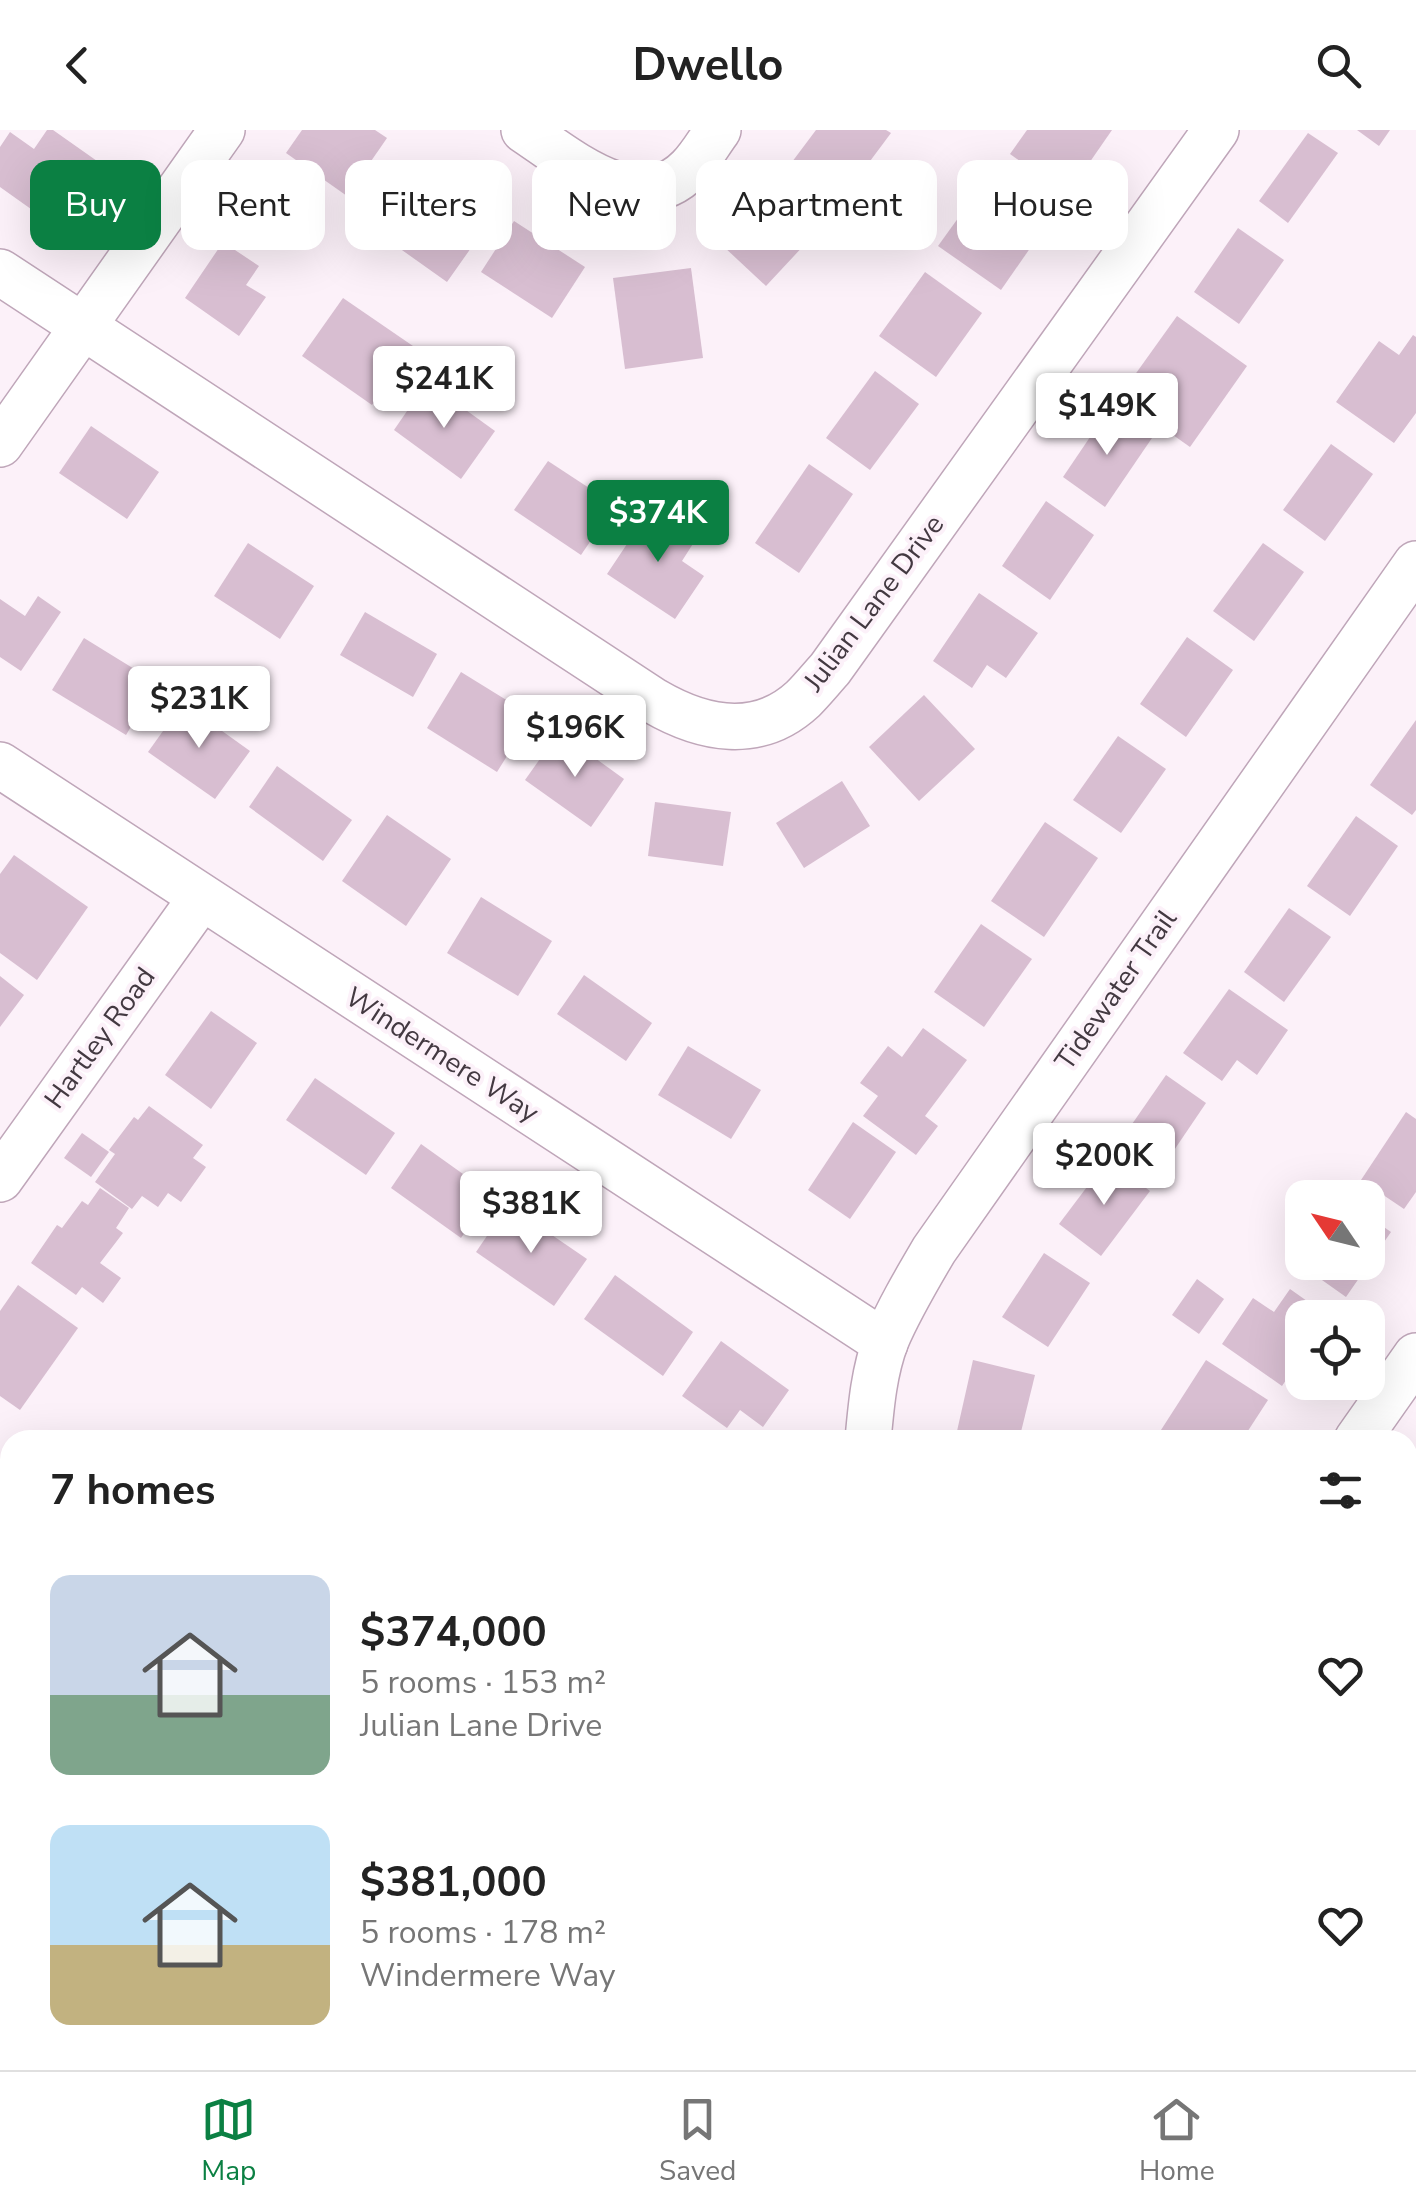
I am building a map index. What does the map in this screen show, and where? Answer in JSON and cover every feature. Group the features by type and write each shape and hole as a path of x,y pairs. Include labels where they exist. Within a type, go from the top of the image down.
{"street":[{"path":"0,444 222,130"},
{"path":"524,130 596,178 642,188 674,180 689,169 718,130"},
{"name":"Julian Lane Drive","path":"0,272 654,701 713,726 732,727 780,716 802,700 830,669 1216,130"},
{"name":"Tidewater Trail","path":"869,1430 872,1395 885,1343 934,1250 1416,564"},
{"name":"Windermere Way","path":"0,765 885,1343"},
{"name":"Hartley Road","path":"0,1178 201,898"},
{"path":"1364,1430 1416,1356"}],"building":[{"path":"47,130 53,130 96,160 30,160 30,208 0,187 0,147 10,132 34,149"},
{"path":"302,130 375,130 387,138 372,160 345,160 345,195 325,180 325,160 296,160 286,153"},
{"path":"816,130 891,133 871,160 794,160"},
{"path":"1027,130 1112,130 1091,160 1018,160 1010,154"},
{"path":"1357,130 1390,130 1379,146"},
{"path":"1308,133 1338,153 1288,223 1259,201"},
{"path":"957,220 957,250 1029,250 1001,290 938,246"},
{"path":"514,221 532,233 532,250 559,250 585,267 552,318 481,272 495,250 512,250"},
{"path":"1238,228 1284,260 1239,324 1194,292"},
{"path":"218,250 235,250 259,266 246,285 266,297 239,336 185,298"},
{"path":"402,250 470,250 447,282"},
{"path":"727,250 800,250 766,286"},
{"path":"691,268 703,358 625,369 613,278"},
{"path":"925,272 982,313 936,377 879,336"},
{"path":"343,298 413,346 372,405 302,356"},
{"path":"1177,316 1247,366 1190,447 1119,397"},
{"path":"1413,335 1416,413 1394,443 1336,402 1379,341 1399,355"},
{"path":"875,371 919,404 870,470 826,438"},
{"path":"427,382 495,431 461,479 394,430"},
{"path":"1109,409 1152,438 1105,507 1063,477"},
{"path":"91,426 159,472 127,519 59,473"},
{"path":"1331,444 1373,474 1325,541 1283,510"},
{"path":"548,461 615,505 581,555 514,510"},
{"path":"809,464 853,494 799,573 755,543"},
{"path":"1046,501 1094,535 1050,600 1002,566"},
{"path":"651,508 696,539 682,561 704,576 675,619 607,574"},
{"path":"248,543 314,586 280,639 214,596"},
{"path":"1263,543 1304,572 1254,641 1213,611"},
{"path":"979,593 1038,633 1006,678 987,665 972,688 933,661"},
{"path":"38,596 61,612 21,671 0,657 0,599 25,616"},
{"path":"365,612 437,654 413,697 340,655"},
{"path":"1187,637 1233,670 1186,737 1140,704"},
{"path":"84,638 157,683 126,735 52,690"},
{"path":"461,672 532,716 497,772 427,728"},
{"path":"924,695 975,749 919,801 869,747"},
{"path":"183,703 250,751 215,799 148,752"},
{"path":"1416,720 1416,810 1412,815 1370,785"},
{"path":"559,732 624,779 591,827 525,780"},
{"path":"1118,736 1166,769 1121,833 1073,800"},
{"path":"277,766 352,820 323,861 249,807"},
{"path":"842,781 870,826 804,868 776,823"},
{"path":"655,802 731,812 723,866 648,856"},
{"path":"387,815 451,859 406,926 342,881"},
{"path":"1356,816 1398,846 1350,916 1307,886"},
{"path":"1045,822 1098,858 1044,937 991,901"},
{"path":"14,855 88,907 37,980 0,953 0,874"},
{"path":"481,897 552,941 518,996 447,953"},
{"path":"1289,908 1331,937 1284,1002 1244,972"},
{"path":"981,924 1032,959 984,1027 934,992"},
{"path":"584,975 652,1023 626,1061 557,1014"},
{"path":"0,976 24,995 0,1027"},
{"path":"1229,989 1288,1030 1257,1075 1237,1060 1222,1081 1183,1053"},
{"path":"211,1011 257,1043 211,1109 165,1075"},
{"path":"923,1028 967,1060 925,1116 938,1126 916,1155 863,1116 878,1096 860,1083 888,1046 902,1057"},
{"path":"688,1046 761,1090 731,1139 658,1095"},
{"path":"1166,1075 1206,1103 1162,1168 1121,1140"},
{"path":"315,1078 395,1133 366,1175 286,1120"},
{"path":"149,1106 203,1145 193,1158 206,1167 181,1202 168,1193 158,1207 142,1196 132,1209 95,1182 115,1154 109,1150 134,1117 138,1120"},
{"path":"1406,1112 1416,1119 1416,1192 1404,1209 1385,1196 1385,1180 1361,1180"},
{"path":"853,1122 896,1152 850,1219 808,1190"},
{"path":"82,1133 109,1152 91,1177 64,1158"},
{"path":"421,1144 491,1194 461,1238 391,1188"},
{"path":"1108,1159 1150,1191 1101,1256 1059,1224"},
{"path":"100,1188 129,1208 116,1228 123,1233 100,1263 121,1278 103,1303 82,1287 76,1295 31,1263 57,1225 62,1228 82,1201 88,1205"},
{"path":"508,1205 587,1259 554,1306 476,1252"},
{"path":"1044,1253 1090,1283 1048,1347 1002,1317"},
{"path":"615,1275 693,1332 663,1376 584,1319"},
{"path":"1197,1279 1224,1299 1199,1334 1172,1315"},
{"path":"1322,1280 1358,1280 1346,1297"},
{"path":"18,1285 78,1328 20,1410 0,1396 0,1311"},
{"path":"1290,1289 1306,1300 1285,1300 1282,1386 1222,1344 1253,1298 1274,1312"},
{"path":"721,1341 789,1390 763,1427 740,1410 727,1428 682,1396"},
{"path":"973,1360 1035,1375 1021,1430 957,1430"},
{"path":"1206,1360 1268,1400 1248,1430 1161,1430"}]}
